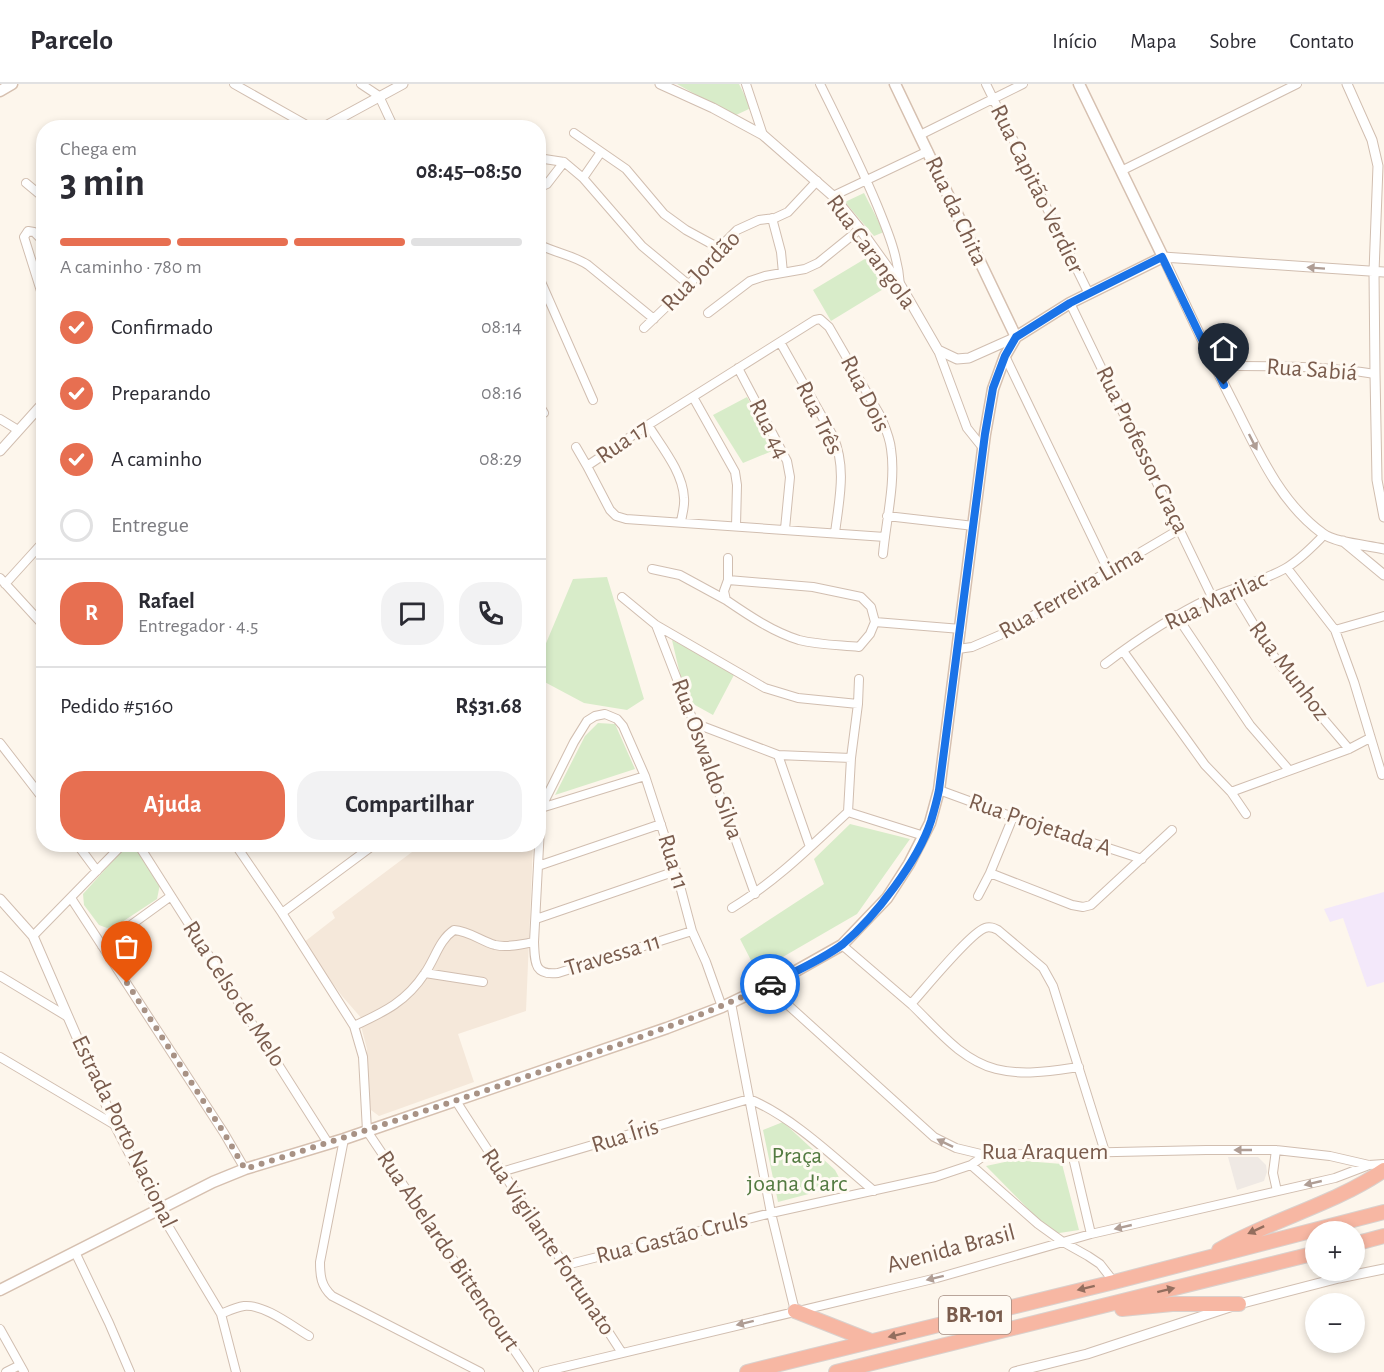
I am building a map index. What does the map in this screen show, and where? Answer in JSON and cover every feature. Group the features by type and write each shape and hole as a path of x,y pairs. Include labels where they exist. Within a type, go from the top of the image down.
{"highway":[{"path":"1204,1259 1258,1229 1359,1187 1384,1170"},
{"name":"BR-101","path":"747,1372 1114,1282 1384,1212"},
{"path":"1365,1241 1384,1236"},
{"name":"BR-101","path":"836,1372 1305,1256"},
{"path":"1069,1315 1172,1304 1239,1304"},
{"path":"795,1311 871,1341"},
{"path":"858,1372 888,1359"}],"main road":[{"path":"0,91 12,84"},
{"name":"Rua da Chita","path":"895,84 1016,337"},
{"path":"0,1290 158,1209 245,1169 344,1139 456,1101 727,1005 842,945 887,898 924,836 939,790 983,448 993,388 1005,356 1016,337 1070,303 1162,257 1079,84"}],"street":[{"path":"234,84 298,120"},
{"path":"361,84 379,96 390,120"},
{"path":"336,120 403,84"},
{"name":"Rua Carangola","path":"660,84 713,108 763,135 833,196 900,285 938,350"},
{"path":"746,84 763,135"},
{"path":"820,84 867,180 894,246 900,285"},
{"name":"Rua Capitão Verdier","path":"986,84 1089,294"},
{"path":"920,135 1023,84"},
{"path":"1121,171 1298,84"},
{"path":"1347,84 1376,149 1379,272 1375,374 1377,480 1384,516"},
{"path":"574,133 626,169 664,214 686,230 719,248"},
{"path":"833,196 928,151"},
{"path":"583,178 601,152"},
{"path":"546,159 564,162 583,178 642,246 689,285"},
{"path":"546,184 564,162"},
{"name":"Rua Jordão","path":"644,328 689,285 737,230 747,224 788,212 817,181"},
{"path":"26,183 36,191"},
{"path":"772,218 781,252 783,273"},
{"path":"708,313 750,281 806,269 818,263 860,229"},
{"path":"36,234 28,231 24,237 36,272"},
{"path":"546,248 579,259 654,319"},
{"path":"1379,272 1162,257 1263,462 1298,512 1324,535 1384,549"},
{"path":"546,293 593,399"},
{"name":"Rua Professor Graça","path":"1070,303 1212,597"},
{"name":"Rua Dois","path":"815,320 820,318 829,327 881,417 887,432 892,470 883,554"},
{"name":"Rua 17","path":"815,320 587,466 610,510 616,516 626,519 885,537"},
{"path":"938,350 957,359 969,358 1016,337"},
{"name":"Rua Três","path":"780,342 840,451 841,472 835,533"},
{"path":"938,350 967,428 983,448"},
{"path":"1005,356 1108,570"},
{"name":"Rua Sabiá","path":"1214,366 1284,367 1375,374"},
{"name":"Rua 44","path":"738,368 787,461 790,477 785,529"},
{"path":"693,397 735,472 736,526"},
{"path":"0,451 36,411"},
{"path":"0,419 18,430"},
{"path":"648,425 675,470 683,489 681,522"},
{"path":"576,447 587,466"},
{"path":"887,516 974,526"},
{"name":"Rua Ferreira Lima","path":"958,649 972,647 1000,635 1180,529"},
{"name":"Rua Marilac","path":"1105,664 1176,615 1212,597 1233,591 1287,568 1324,535"},
{"path":"1341,540 1384,575"},
{"path":"36,549 3,581 36,617"},
{"path":"726,600 724,591 728,579 728,558"},
{"path":"1287,568 1335,630 1354,682 1382,775"},
{"path":"652,569 680,575 755,619 798,639 814,643 859,647 870,634 875,622 871,607 861,597 813,587 728,579"},
{"name":"Rua Munhoz","path":"1233,591 1268,648 1298,689 1349,749"},
{"path":"622,597 656,625 765,688 798,698 858,704"},
{"path":"1176,615 1250,725 1289,770"},
{"path":"1335,630 1384,616"},
{"path":"875,622 961,629"},
{"name":"Rua Oswaldo Silva","path":"656,625 694,723 755,894"},
{"path":"1123,651 1204,765 1231,792 1246,814"},
{"path":"732,908 755,894 848,812 851,758 860,679"},
{"name":"Travessa 11","path":"546,799 587,721 605,714 617,719"},
{"name":"Rua 11","path":"617,719 628,735 645,776 676,871 692,931 727,1005 749,1099 771,1213 795,1311"},
{"path":"694,723 778,755 851,758"},
{"path":"1231,792 1349,749 1370,738"},
{"path":"0,743 36,790"},
{"path":"778,755 810,847"},
{"path":"546,806 645,776"},
{"name":"Rua Projetada A","path":"939,790 1013,817 1142,858"},
{"path":"848,812 924,836"},
{"path":"978,896 1013,817"},
{"path":"538,866 661,824"},
{"path":"990,873 1072,905 1083,907 1091,905 1100,898 1172,830"},
{"path":"83,852 97,871"},
{"path":"33,936 115,852"},
{"name":"Rua Celso de Melo","path":"143,852 328,1143"},
{"path":"242,852 354,1026 363,1057 367,1131"},
{"path":"282,913 364,852"},
{"name":"Travessa 11","path":"539,852 534,942 535,960 541,972 548,974 692,931"},
{"path":"536,920 676,871"},
{"path":"102,946 171,896"},
{"path":"71,898 245,1169"},
{"name":"Estrada Porto Nacional","path":"0,899 33,936 115,1125 158,1209 221,1314 236,1372"},
{"path":"910,1004 972,936 986,927 998,930 1026,952 1048,975 1105,1152"},
{"path":"354,1026 389,1010 400,1002 425,974 444,939 454,930 494,945 534,942"},
{"path":"842,945 965,1055 978,1063 995,1069 1039,1073 1079,1067"},
{"path":"425,974 483,982"},
{"path":"0,976 68,1017"},
{"name":"Rua Araquem","path":"767,986 934,1137 956,1148 985,1155 1276,1150 1330,1156 1369,1165 1384,1164"},
{"path":"0,1057 115,1125"},
{"path":"749,1099 766,1105 783,1116 874,1191"},
{"name":"Rua Íris","path":"501,1172 749,1099"},
{"name":"Rua Vigilante Fortunato","path":"456,1101 622,1353"},
{"name":"Rua Abelardo Bittencourt","path":"367,1131 529,1372"},
{"path":"344,1139 320,1262 320,1274 325,1289 332,1296 480,1372"},
{"path":"1276,1150 1273,1173 1277,1191"},
{"path":"1072,1153 1091,1234"},
{"name":"Rua Gastão Cruls","path":"566,1265 771,1213 935,1177 971,1165 985,1155"},
{"path":"971,1165 1038,1224 1062,1242 1100,1264 1114,1282"},
{"name":"Avenida Brasil","path":"543,1372 937,1278 1091,1234 1335,1178 1369,1165"},
{"path":"75,1252 130,1372"},
{"path":"1014,1372 1097,1351 1239,1304 1339,1278 1384,1269"},
{"path":"221,1314 244,1306 255,1306 266,1310 309,1336"},
{"path":"0,1329 22,1369 6,1372"}],"shaded area":[{"path":"412,852 533,852 526,1011 458,1034 474,1082 379,1116 371,1110 366,1070 367,1049 361,1026 363,1020 342,996 303,943 335,918 332,912"},
{"path":"1384,892 1384,982 1367,987 1343,918 1330,922 1324,909"},
{"path":"1228,1157 1258,1157 1266,1165 1267,1172 1264,1181 1237,1190"}],"green space":[{"path":"677,84 739,84 751,108 734,116"},
{"path":"864,193 884,232 874,236 845,202"},
{"path":"873,254 885,288 831,321 813,290"},
{"path":"747,397 777,449 743,463 713,415"},
{"path":"607,577 644,699 627,710 584,703 546,683 546,643 573,579"},
{"path":"672,640 735,673 713,715 686,700"},
{"path":"598,723 615,724 635,769 555,795 585,736"},
{"path":"850,824 910,839 857,914 757,972 740,939 824,884 814,859"},
{"path":"120,853 141,853 160,884 157,899 116,926 107,928 99,925 84,905 83,894"},
{"name":"Praça joana d'arc","path":"783,1122 835,1170 843,1185 778,1202 763,1130"},
{"path":"1014,1160 1062,1164 1079,1230 1053,1234 986,1166"}],"way so far":[{"path":"127,983 245,1169 356,1135 667,1028 722,1007 770,984"}],"route":[{"path":"770,984 842,945 858,930 887,898 909,864 930,823 939,790 985,434 993,388 1005,356 1016,337 1070,303 1162,257 1224,385"}]}
